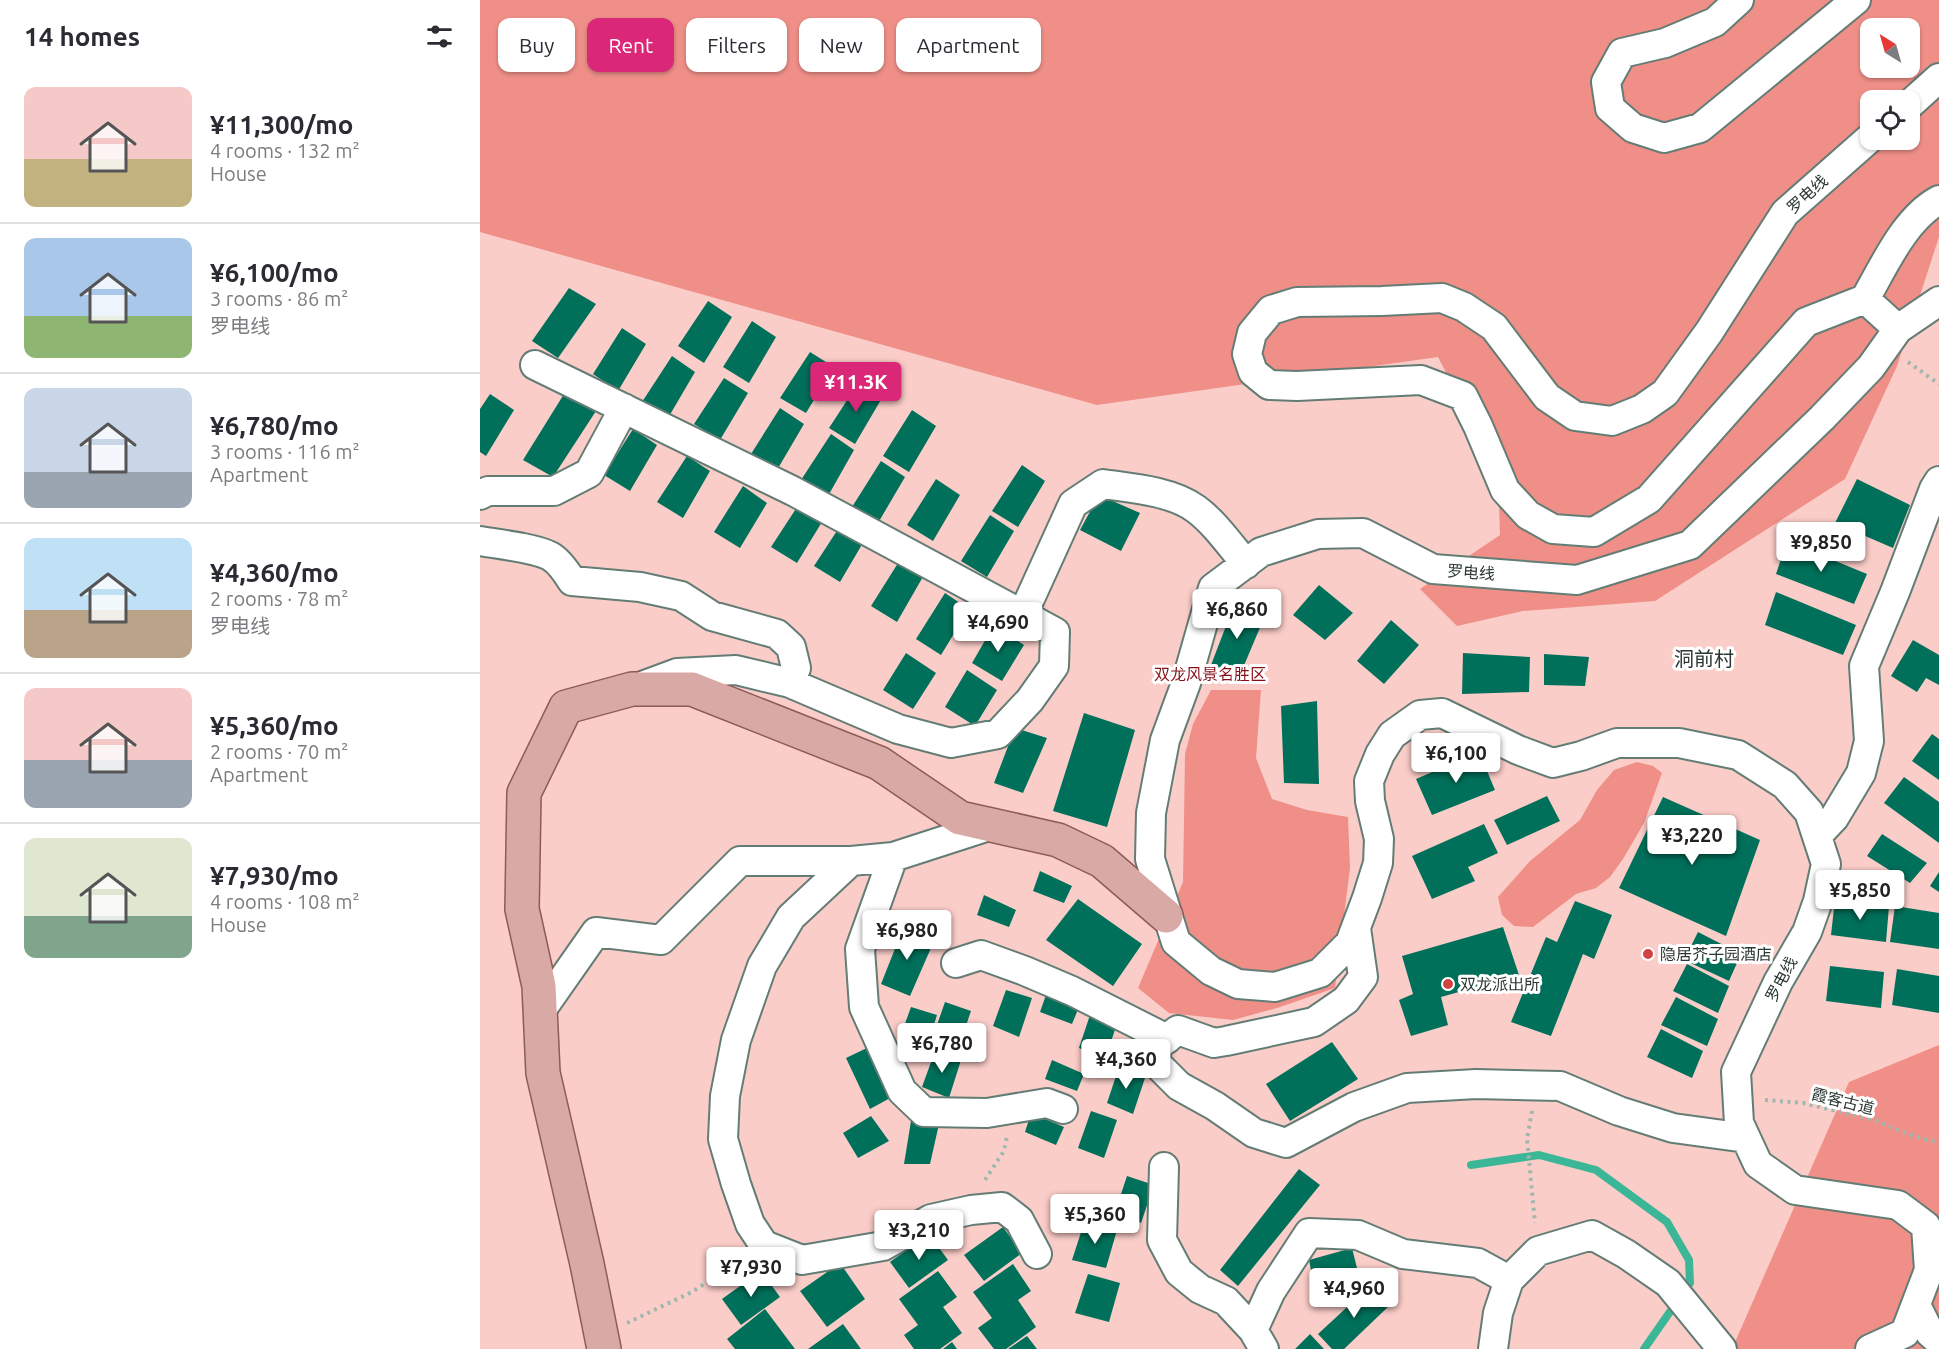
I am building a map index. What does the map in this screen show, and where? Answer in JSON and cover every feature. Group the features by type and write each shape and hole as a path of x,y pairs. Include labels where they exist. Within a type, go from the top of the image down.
{"main road":[{"path":"602,1342 587,1264 543,1073 539,986 522,909 524,794 566,707 632,689 692,689 879,763 960,818 1058,840 1102,861 1166,916"}],"street":[{"path":"1739,0 1715,22 1665,43 1622,53 1606,82 1610,108 1633,128 1664,138 1700,129 1856,0"},
{"path":"1920,95 1939,78"},
{"name":"罗电线","path":"1860,147 1785,213 1709,332 1665,393 1642,409 1612,421 1575,416 1547,397 1494,327 1464,307 1442,298 1297,302 1271,310 1252,333 1247,354 1253,372 1269,385 1297,386 1421,380 1463,396 1505,490 1528,515 1553,529 1594,532 1649,499 1806,322 1865,299"},
{"path":"1892,337 1865,299 1898,242 1927,206 1939,200"},
{"name":"罗电线","path":"1870,1349 1905,1333 1929,1270 1926,1226 1898,1205 1794,1191 1758,1164 1739,1123 1736,1072 1778,982 1807,932 1818,901 1826,864 1809,812 1785,785 1738,755 1679,744 1617,743 1554,763 1518,750 1442,713 1420,715 1392,735 1380,754 1369,781 1379,839 1378,864 1350,943 1320,973 1275,987 1238,984 1211,971 1176,942 1150,859 1150,813 1166,740 1186,683 1213,588 1261,552 1318,534 1364,533 1433,569 1577,580 1690,545 1822,418 1871,367 1892,337 1939,301"},
{"path":"535,365 793,491 1055,632 1054,666 1030,700 998,734 951,743 898,729 790,683 736,670 677,673 632,689"},
{"path":"480,495 488,491 554,491 589,473 624,408"},
{"path":"1817,836 1834,818 1861,773 1869,741 1864,666 1939,480"},
{"path":"1023,614 1072,504 1103,484 1159,492 1195,508 1246,564"},
{"path":"480,542 551,556 572,581 640,587 681,596 712,616 777,634 791,648 796,668 790,683"},
{"path":"540,1012 596,932 661,940 740,861 851,861 892,857 992,825"},
{"path":"892,857 860,949 864,1007 902,1091 924,1112 987,1113 1047,1103 1063,1109"},
{"path":"851,861 791,917 762,966 736,1040 725,1096 723,1139 752,1224 802,1260 883,1246 932,1220 971,1210 1002,1207 1020,1220 1037,1254"},
{"path":"1356,928 1363,977 1346,1000 1314,1022 1214,1043 1178,1030 1157,1046 1155,1062 1179,1086 1215,1106 1254,1133 1286,1143 1354,1107 1407,1088 1476,1084 1560,1086 1619,1111 1672,1128 1746,1138"},
{"path":"956,963 981,955 1072,991 1167,1039"},
{"path":"1164,1167 1162,1240 1179,1272 1200,1289 1226,1301 1259,1340"},
{"path":"1259,1340 1271,1291 1310,1233 1358,1235 1403,1254 1478,1263 1509,1280"},
{"path":"1493,1349 1498,1314 1509,1280 1538,1251 1592,1235 1626,1254 1668,1283 1722,1349"},
{"path":"1916,1305 1930,1333 1939,1341"}],"path":[{"path":"1892,337 1939,384"},
{"name":"霞客古道","path":"1737,1098 1803,1103 1875,1120 1910,1135 1939,1143"},
{"path":"971,1210 989,1173 1004,1151 1012,1109"},
{"path":"1527,1139 1538,1251"},
{"path":"602,1342 692,1292 752,1224"}],"green space":[{"name":"双龙风景名胜区","path":"480,0 1939,0 1939,1349 480,1349"}],"shaded area":[{"path":"480,0 1939,0 1939,237 1897,366 1845,479 1655,601 1523,611 1457,626 1420,589 1500,535 1498,473 1438,357 1097,405 480,232"},
{"path":"1211,690 1261,690 1256,758 1272,799 1307,810 1348,817 1350,868 1335,988 1233,1020 1169,1013 1138,988 1183,882 1185,754 1193,724"},
{"path":"1637,762 1653,766 1662,773 1644,823 1610,877 1596,888 1576,894 1533,927 1514,926 1502,915 1498,897 1530,861 1580,820 1597,790 1614,770"},
{"path":"1939,1045 1939,1349 1732,1349 1849,1082"}],"building":[{"path":"569,288 596,304 558,358 532,341"},
{"path":"708,301 732,317 704,363 678,346"},
{"path":"752,321 776,337 749,383 723,367"},
{"path":"622,328 646,344 618,391 593,374"},
{"path":"810,352 834,367 806,413 780,398"},
{"path":"672,356 695,372 668,418 642,402"},
{"path":"724,378 748,393 720,440 694,424"},
{"path":"859,382 882,398 855,444 829,428"},
{"path":"490,394 514,410 486,456 480,452 480,409"},
{"path":"564,394 596,411 553,477 523,460"},
{"path":"780,408 804,424 777,470 751,454"},
{"path":"912,410 936,426 909,472 883,456"},
{"path":"633,429 657,445 630,491 604,475"},
{"path":"831,434 854,450 828,496 801,480"},
{"path":"687,456 710,471 683,518 657,502"},
{"path":"881,461 905,477 878,523 852,507"},
{"path":"1022,465 1045,481 1018,527 992,511"},
{"path":"936,479 960,495 933,541 907,525"},
{"path":"1857,479 1910,505 1893,548 1835,523"},
{"path":"743,486 767,503 740,548 714,532"},
{"path":"1099,495 1140,513 1121,551 1080,530"},
{"path":"801,501 825,517 797,563 771,547"},
{"path":"990,515 1014,531 987,577 961,561"},
{"path":"844,520 867,536 840,582 814,566"},
{"path":"1787,541 1867,574 1854,604 1776,574"},
{"path":"900,560 924,575 897,622 871,606"},
{"path":"1319,585 1353,613 1325,640 1293,615"},
{"path":"1776,592 1856,625 1843,655 1765,625"},
{"path":"945,593 969,609 941,655 916,639"},
{"path":"1234,605 1264,618 1240,675 1211,665"},
{"path":"1391,620 1419,645 1384,684 1357,661"},
{"path":"994,625 1024,645 1002,681 972,663"},
{"path":"1913,640 1939,655 1939,685 1926,678 1917,692 1891,676"},
{"path":"906,653 936,673 913,709 883,690"},
{"path":"1463,653 1530,657 1529,692 1462,694"},
{"path":"1544,654 1589,657 1585,686 1544,685"},
{"path":"967,670 997,690 975,726 945,707"},
{"path":"1317,701 1319,784 1284,783 1281,706"},
{"path":"1084,713 1135,730 1107,827 1053,811"},
{"path":"1015,728 1047,738 1023,793 994,783"},
{"path":"1932,734 1939,739 1939,780 1912,761"},
{"path":"1479,752 1495,790 1432,815 1416,779"},
{"path":"1904,777 1939,802 1939,843 1884,803"},
{"path":"1547,796 1560,821 1507,845 1494,820"},
{"path":"1663,797 1760,840 1726,936 1619,888"},
{"path":"1484,824 1498,853 1468,867 1475,881 1432,899 1412,856"},
{"path":"1882,834 1927,863 1910,883 1867,856"},
{"path":"1040,871 1072,886 1064,903 1033,891"},
{"path":"1939,872 1939,892 1930,886"},
{"path":"984,895 1016,910 1009,927 977,915"},
{"path":"1078,899 1142,944 1113,986 1046,940"},
{"path":"1835,899 1889,906 1886,942 1831,935"},
{"path":"1575,901 1612,915 1594,959 1583,954 1551,1036 1511,1022 1546,937 1557,942"},
{"path":"1895,906 1939,913 1939,949 1890,942"},
{"path":"904,926 934,941 910,996 881,984"},
{"name":"双龙派出所","path":"1503,927 1519,975 1441,997 1448,1025 1411,1036 1399,1000 1413,994 1402,956"},
{"path":"1698,932 1741,954 1729,981 1684,960"},
{"path":"1687,964 1729,986 1718,1013 1673,991"},
{"path":"1830,966 1884,972 1881,1008 1826,1001"},
{"path":"1897,969 1939,976 1939,1013 1892,1005"},
{"path":"1006,990 1032,998 1019,1037 993,1026"},
{"path":"1047,992 1079,1007 1072,1024 1040,1012"},
{"path":"1676,997 1718,1019 1707,1046 1661,1025"},
{"path":"945,1002 971,1011 958,1049 932,1039"},
{"path":"911,1007 937,1015 925,1054 898,1043"},
{"path":"1091,1012 1118,1021 1105,1059 1079,1048"},
{"path":"1661,1029 1703,1051 1692,1078 1647,1057"},
{"path":"1332,1042 1358,1079 1290,1121 1266,1084"},
{"path":"869,1047 892,1097 870,1109 846,1058"},
{"path":"935,1051 961,1060 949,1098 922,1087"},
{"path":"1052,1060 1084,1074 1077,1091 1045,1079"},
{"path":"1119,1067 1146,1075 1133,1114 1107,1103"},
{"path":"1091,1111 1117,1120 1104,1158 1078,1148"},
{"path":"1031,1113 1064,1127 1056,1145 1025,1132"},
{"path":"871,1116 889,1141 858,1158 843,1133"},
{"path":"911,1121 939,1124 930,1164 904,1164"},
{"path":"1299,1169 1320,1185 1238,1286 1220,1270"},
{"path":"1127,1176 1154,1185 1141,1223 1115,1212"},
{"path":"1085,1220 1117,1230 1106,1268 1072,1260"},
{"path":"1003,1227 1022,1253 984,1281 964,1255"},
{"path":"929,1234 948,1260 909,1288 890,1262"},
{"path":"1352,1248 1361,1284 1316,1296 1309,1260"},
{"path":"840,1263 865,1299 827,1327 800,1291"},
{"path":"1013,1264 1031,1291 1018,1300 1036,1327 1006,1349 994,1349 978,1328 992,1318 973,1292"},
{"path":"761,1271 780,1297 741,1325 722,1299"},
{"path":"938,1271 957,1297 943,1307 962,1333 940,1349 914,1349 904,1335 918,1325 899,1299"},
{"path":"1088,1274 1120,1283 1109,1322 1075,1313"},
{"path":"1371,1285 1390,1305 1344,1349 1332,1349 1318,1334"},
{"path":"765,1309 795,1349 735,1349 727,1339"},
{"path":"843,1324 861,1349 808,1349"},
{"path":"1310,1334 1324,1349 1295,1349"},
{"path":"1027,1336 1037,1349 1008,1349"},
{"path":"952,1342 957,1349 943,1349"}],"waterway":[{"path":"1471,1165 1539,1155 1596,1170 1667,1222 1689,1260 1690,1283 1644,1349"}],"place":[{"name":"隐居芥子园酒店","path":"1648,954"},
{"name":"双龙派出所","path":"1448,984"}],"district":[{"name":"洞前村","path":"1704,658"}]}
